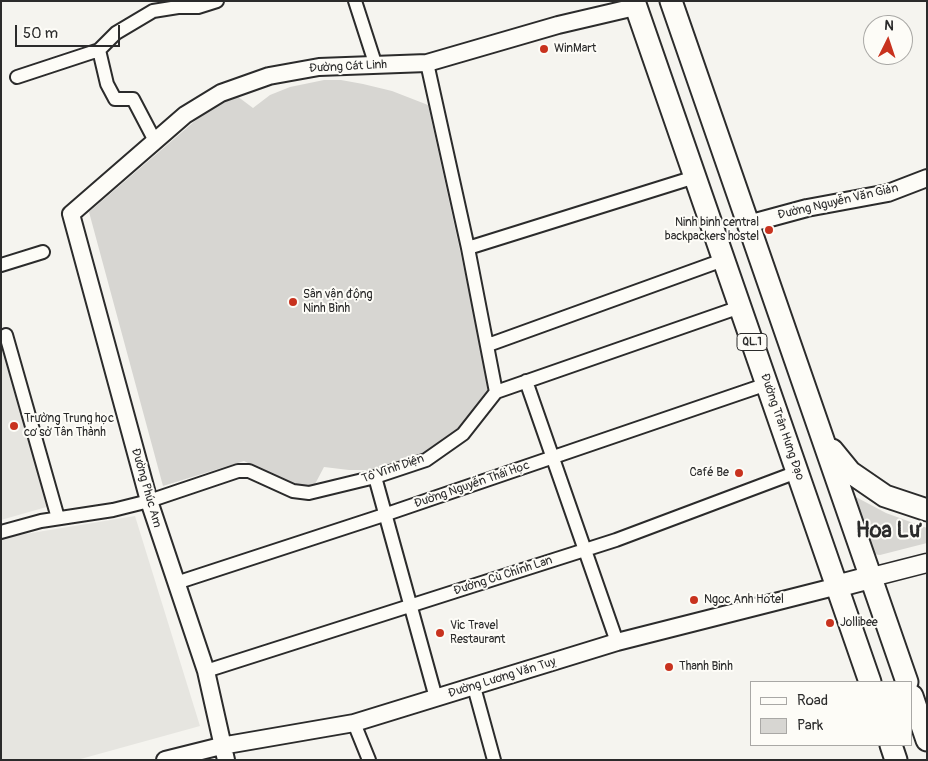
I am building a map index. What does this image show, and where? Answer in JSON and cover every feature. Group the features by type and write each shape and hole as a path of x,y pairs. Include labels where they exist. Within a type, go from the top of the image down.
{"highway":[{"name":"QL.1","path":"671,1 907,681"},
{"name":"Đường Trân Hưng Đạo","path":"635,4 870,681"},
{"path":"822,437 850,472 885,496 927,510"},
{"path":"838,586 872,578"},
{"path":"913,699 927,740"},
{"path":"891,746 896,760"}],"main road":[{"path":"872,578 927,563"}],"street":[{"path":"17,77 99,50 116,32 154,6 170,8 198,7 217,1"},
{"path":"355,1 376,66"},
{"name":"Đường Cát Linh","path":"71,214 185,115 221,93 269,76 319,68 427,63 635,4"},
{"path":"99,50 107,84 115,98 133,99 155,141"},
{"path":"427,63 468,248 496,392 740,308"},
{"path":"468,248 695,177"},
{"name":"Đường Nguyễn Văn Giản","path":"748,224 807,208 888,193 927,178"},
{"name":"Đường Phúc Am","path":"71,214 149,501 206,671 224,753"},
{"path":"1,265 43,252"},
{"path":"488,345 723,260"},
{"path":"6,335 58,518"},
{"path":"526,381 617,642"},
{"name":"Đường Nguyễn Thái Học","path":"176,583 384,515 767,384"},
{"name":"Tô Vĩnh Diện","path":"1,532 58,518 113,510 149,501 238,471 260,474 301,493 375,477 426,460 455,439 476,418 496,392"},
{"name":"Đường Cù Chính Lan","path":"206,671 586,549 797,472"},
{"path":"375,477 436,698"},
{"name":"Đường Lương Văn Tuỵ","path":"165,760 224,753 354,723 617,642 838,586"},
{"path":"474,687 494,760"},
{"path":"354,723 369,760"}],"shaded area":[{"name":"Trường Trung học cơ sở Tân Thành","path":"1,346 3,346 50,506 1,520"},
{"path":"135,516 200,726 77,760 1,760 1,538"}],"green space":[{"name":"Sân vận động Ninh Bình","path":"324,80 341,80 363,84 392,91 428,105 491,392 485,394 474,412 457,431 435,448 397,465 373,470 324,467 314,486 297,488 244,461 163,486 89,212 196,120 233,93 253,108 270,95 290,87"},
{"path":"854,496 886,513 927,528 927,543 880,555 872,554"}],"place":[{"name":"WinMart","path":"544,49"},
{"name":"Ninh binh central backpackers hostel","path":"769,230"},
{"name":"Sân vận động Ninh Bình","path":"293,302"},
{"name":"Trường Trung học cơ sở Tân Thành","path":"14,426"},
{"name":"Café Be","path":"739,473"},
{"name":"Ngoc Anh Hotel","path":"694,600"},
{"name":"Jollibee","path":"830,623"},
{"name":"Vic Travel Restaurant","path":"440,633"},
{"name":"Thanh Binh","path":"669,667"}],"district":[{"name":"Hoa Lư","path":"888,531"}]}
